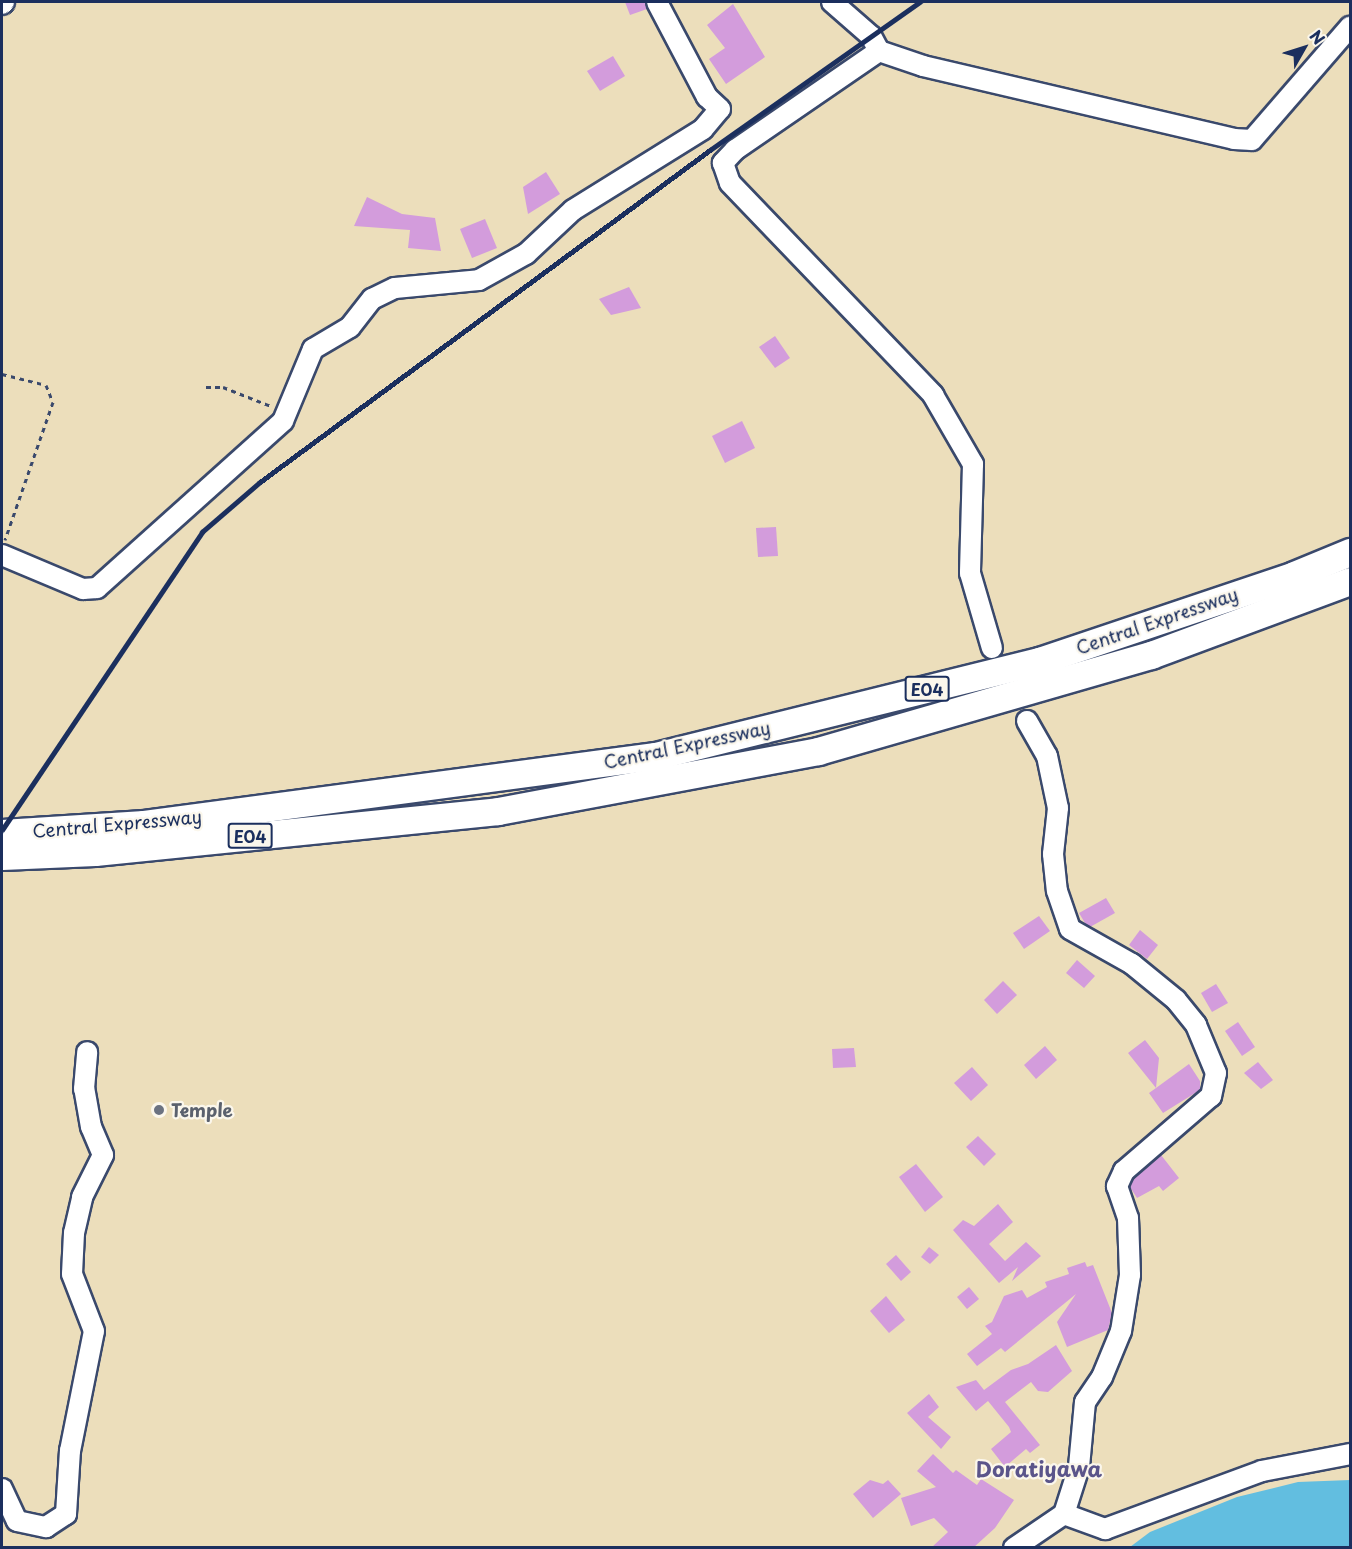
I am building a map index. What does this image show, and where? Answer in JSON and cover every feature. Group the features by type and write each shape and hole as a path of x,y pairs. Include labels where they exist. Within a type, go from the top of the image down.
{"highway":[{"name":"Central Expressway","path":"2,833 144,824 491,781 655,756 1039,661 1294,575 1350,552"},
{"name":"Central Expressway","path":"2,856 95,852 498,811 818,751 1151,655 1350,581"}],"street":[{"path":"2,555 83,589 97,588 283,421 312,349 350,327 372,299 395,288 479,280 526,254 573,210 703,129 720,109 707,97 657,2"},
{"path":"832,2 871,36 879,51 958,74 1234,139 1252,140 1350,27"},
{"path":"879,51 735,150 723,163 730,183 933,395 973,464 970,573 992,648"},
{"path":"1014,1548 1042,1538 1064,1514 1079,1467 1085,1402 1102,1377 1121,1331 1128,1286 1128,1218 1117,1186 1124,1171 1211,1096 1216,1073 1197,1025 1176,1000 1132,964 1070,929 1057,891 1053,854 1058,808 1047,756 1027,721"},
{"path":"2,1489 17,1521 46,1527 66,1514 70,1451 94,1331 72,1274 74,1233 82,1197 103,1155 91,1127 84,1089 87,1052"},
{"path":"1064,1514 1106,1529 1262,1471 1350,1454"}],"path":[{"path":"2,374 46,385 54,402 2,550"},
{"path":"206,387 223,387 287,412"}],"water":[{"path":"1350,1480 1350,1547 1130,1547 1150,1532 1237,1497 1298,1482"}],"building":[{"path":"625,2 645,2 647,9 630,15"},
{"path":"733,4 765,57 726,84 709,59 725,48 707,25"},
{"path":"613,56 625,76 600,91 587,71"},
{"path":"546,172 560,194 528,214 523,187"},
{"path":"367,197 402,214 435,218 441,251 408,248 410,230 354,226"},
{"path":"485,219 497,248 472,258 460,229"},
{"path":"629,287 641,308 611,315 599,299"},
{"path":"775,336 790,358 775,368 759,347"},
{"path":"742,421 755,448 725,463 712,436"},
{"path":"776,527 778,556 758,557 756,528"},
{"path":"1106,898 1115,913 1090,927 1079,913"},
{"path":"1039,916 1050,931 1024,949 1013,933"},
{"path":"1140,930 1158,945 1147,959 1129,945"},
{"path":"1077,960 1095,976 1084,988 1066,973"},
{"path":"1003,981 1017,995 997,1014 984,1000"},
{"path":"1216,984 1228,1003 1212,1012 1201,993"},
{"path":"1238,1022 1255,1047 1242,1056 1225,1031"},
{"path":"1145,1040 1159,1058 1156,1088 1128,1053"},
{"path":"1045,1046 1057,1060 1036,1079 1024,1065"},
{"path":"854,1048 856,1067 833,1068 832,1049"},
{"path":"1258,1062 1273,1080 1261,1089 1244,1073"},
{"path":"1189,1064 1200,1081 1200,1090 1163,1113 1149,1093"},
{"path":"972,1067 988,1085 971,1101 954,1083"},
{"path":"978,1136 996,1154 984,1166 966,1147"},
{"path":"1161,1155 1179,1178 1163,1191 1159,1186 1137,1198 1130,1187 1134,1178"},
{"path":"916,1164 943,1197 925,1212 899,1177"},
{"path":"998,1204 1013,1222 989,1244 1005,1261 1026,1242 1041,1256 1012,1281 1018,1267 999,1283 953,1230 963,1220 974,1226"},
{"path":"929,1247 939,1255 930,1264 921,1257"},
{"path":"896,1255 911,1272 901,1281 886,1264"},
{"path":"1085,1262 1087,1267 1093,1265 1112,1313 1108,1330 1067,1347 1057,1322 1076,1294 1005,1352 1001,1348 977,1366 967,1354 992,1334 985,1326 992,1322 1004,1296 1022,1290 1027,1298 1047,1287 1045,1282 1069,1274 1067,1268"},
{"path":"969,1287 979,1299 967,1309 957,1297"},
{"path":"886,1296 905,1320 889,1333 870,1311"},
{"path":"1056,1345 1072,1371 1048,1392 1038,1391 1031,1382 1005,1402 1040,1445 1030,1453 1026,1449 1005,1467 991,1449 1011,1432 1009,1427 988,1401 976,1411 956,1387 976,1380 984,1390 1011,1370 1028,1364"},
{"path":"929,1394 939,1407 928,1417 951,1437 941,1449 907,1413"},
{"path":"933,1454 953,1473 956,1470 977,1485 981,1479 1014,1500 995,1528 973,1548 931,1548 948,1532 934,1518 911,1526 901,1498 936,1487 917,1471"},
{"path":"870,1480 883,1484 888,1480 901,1494 873,1518 853,1494"}],"railway":[{"path":"2,830 202,532 260,482 710,150 920,2"}],"place":[{"name":"Temple","path":"159,1110"}],"district":[{"name":"Doratiyawa","path":"1039,1468"}]}
